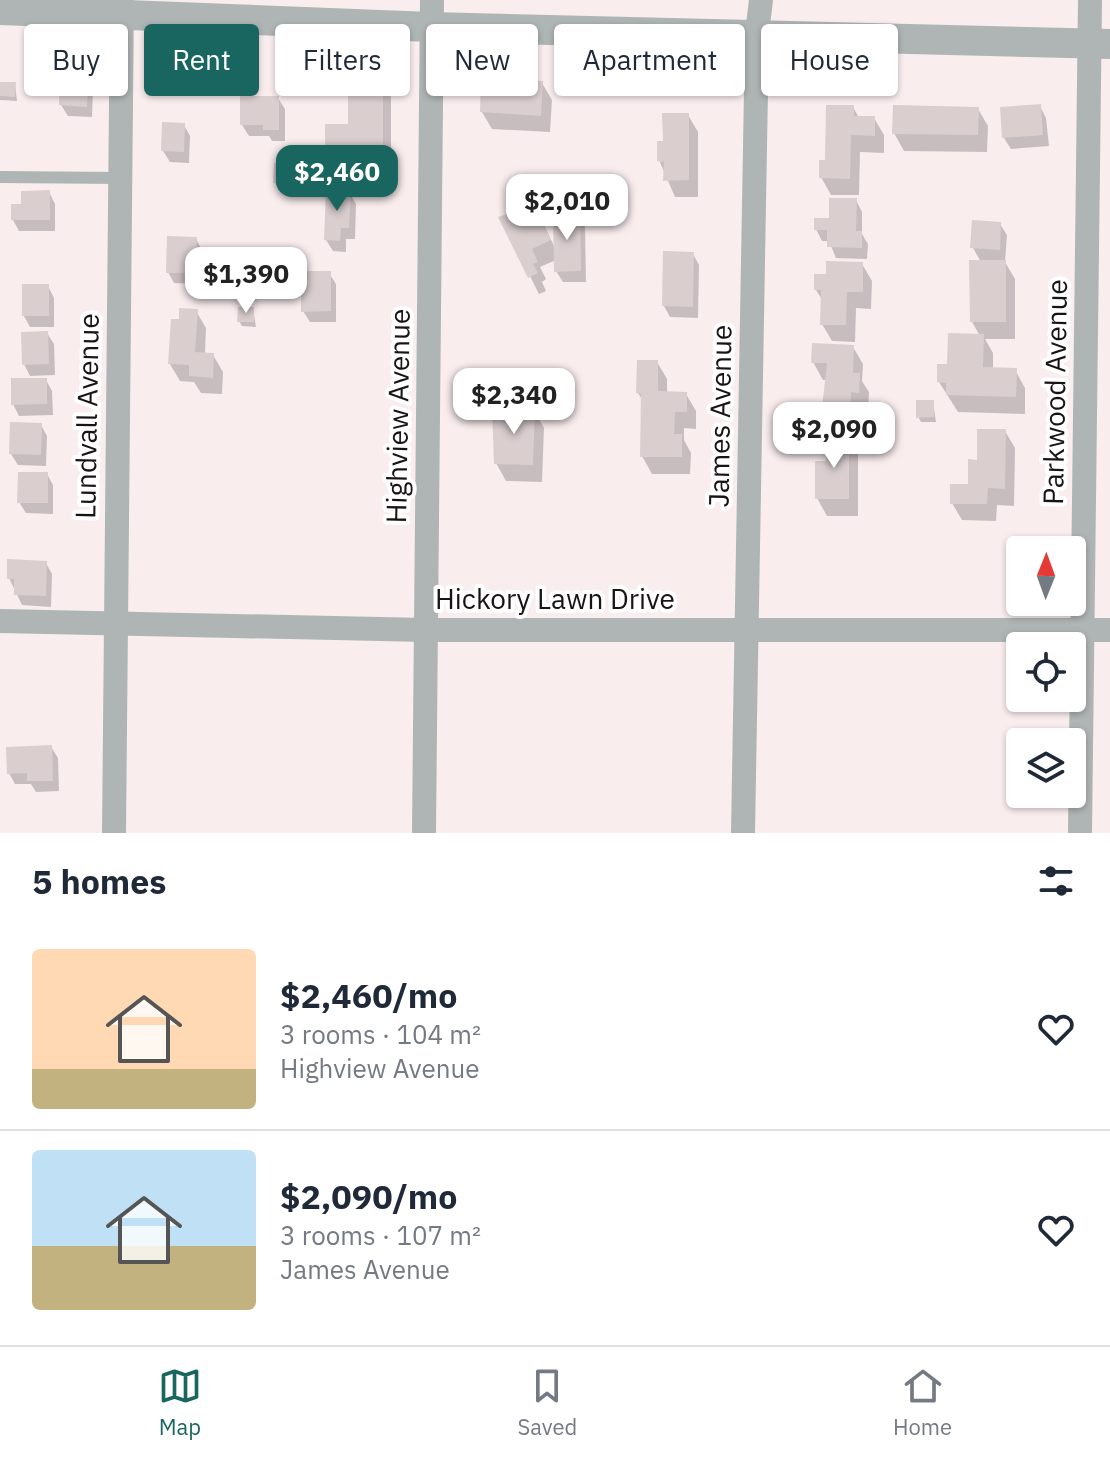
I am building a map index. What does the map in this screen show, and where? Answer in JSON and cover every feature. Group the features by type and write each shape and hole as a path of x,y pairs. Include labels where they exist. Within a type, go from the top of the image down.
{"street":[{"name":"James Avenue","path":"743,833 757,33 761,0"},
{"name":"Parkwood Avenue","path":"1080,833 1099,44 1090,0"},
{"path":"0,10 122,7 432,13 757,33 1099,44"},
{"name":"Lundvall Avenue","path":"114,833 122,7"},
{"name":"Highview Avenue","path":"424,833 432,13"},
{"name":"Hickory Lawn Drive","path":"0,621 115,621 426,630 1110,630"}],"lane":[{"path":"0,177 120,178"}],"building":[{"path":"538,81 543,81 541,116 480,112 480,96 538,96"},
{"path":"0,82 16,82 15,97 0,96"},
{"path":"59,96 87,96 87,107 59,105"},
{"path":"240,96 279,96 279,130 263,130 263,125 240,125"},
{"path":"348,96 383,96 383,149 325,149 325,124 348,124"},
{"path":"1041,104 1043,135 1002,138 1000,107"},
{"path":"826,105 854,105 854,116 875,116 875,136 851,135 850,179 819,178 819,160 825,160"},
{"path":"893,105 979,107 978,135 892,134"},
{"path":"662,113 689,113 689,180 663,181 664,162 657,161 657,141 663,141"},
{"path":"162,122 185,123 184,152 161,151"},
{"path":"274,163 295,164 294,184 273,183"},
{"path":"50,190 50,220 11,220 11,204 21,204 21,191"},
{"path":"326,190 351,190 349,228 341,228 340,241 324,240"},
{"path":"829,198 857,198 856,231 862,231 862,248 827,247 827,230 814,230 814,218 829,218"},
{"path":"535,205 551,240 532,249 538,262 533,264 538,273 528,278 498,217"},
{"path":"580,213 581,271 554,272 553,214"},
{"path":"972,220 1001,222 1000,250 970,248"},
{"path":"167,236 197,237 196,273 166,273"},
{"path":"663,251 694,252 693,307 662,306"},
{"path":"969,260 1006,260 1006,322 970,322"},
{"path":"826,261 863,262 863,292 847,292 846,325 820,325 821,290 814,290 814,274 826,274"},
{"path":"301,271 331,271 331,311 301,312"},
{"path":"22,284 49,284 49,316 22,316"},
{"path":"238,307 254,307 254,322 237,322"},
{"path":"179,308 198,309 195,352 214,353 213,378 189,376 189,365 168,364 171,319 179,319"},
{"path":"48,331 49,364 22,365 21,332"},
{"path":"948,333 984,334 983,367 1017,368 1016,397 946,395 946,383 937,382 937,364 947,364"},
{"path":"812,343 854,345 853,373 860,373 859,393 851,392 850,418 821,417 827,363 811,363"},
{"path":"637,360 658,360 658,391 687,392 687,412 675,412 674,434 682,434 682,457 640,457 641,394 636,393"},
{"path":"11,378 47,378 47,404 11,405"},
{"path":"916,400 934,400 934,417 916,418"},
{"path":"492,407 535,408 533,465 494,464"},
{"path":"10,422 42,423 41,455 9,454"},
{"path":"977,429 1006,429 1005,489 988,488 987,504 950,504 950,484 968,484 968,459 977,460"},
{"path":"826,435 849,436 849,499 815,499 815,461 826,461"},
{"path":"18,472 48,472 48,503 17,503"},
{"path":"7,559 47,561 46,596 14,595 14,579 7,579"},
{"path":"52,745 53,781 27,781 27,773 7,774 6,747"}]}
